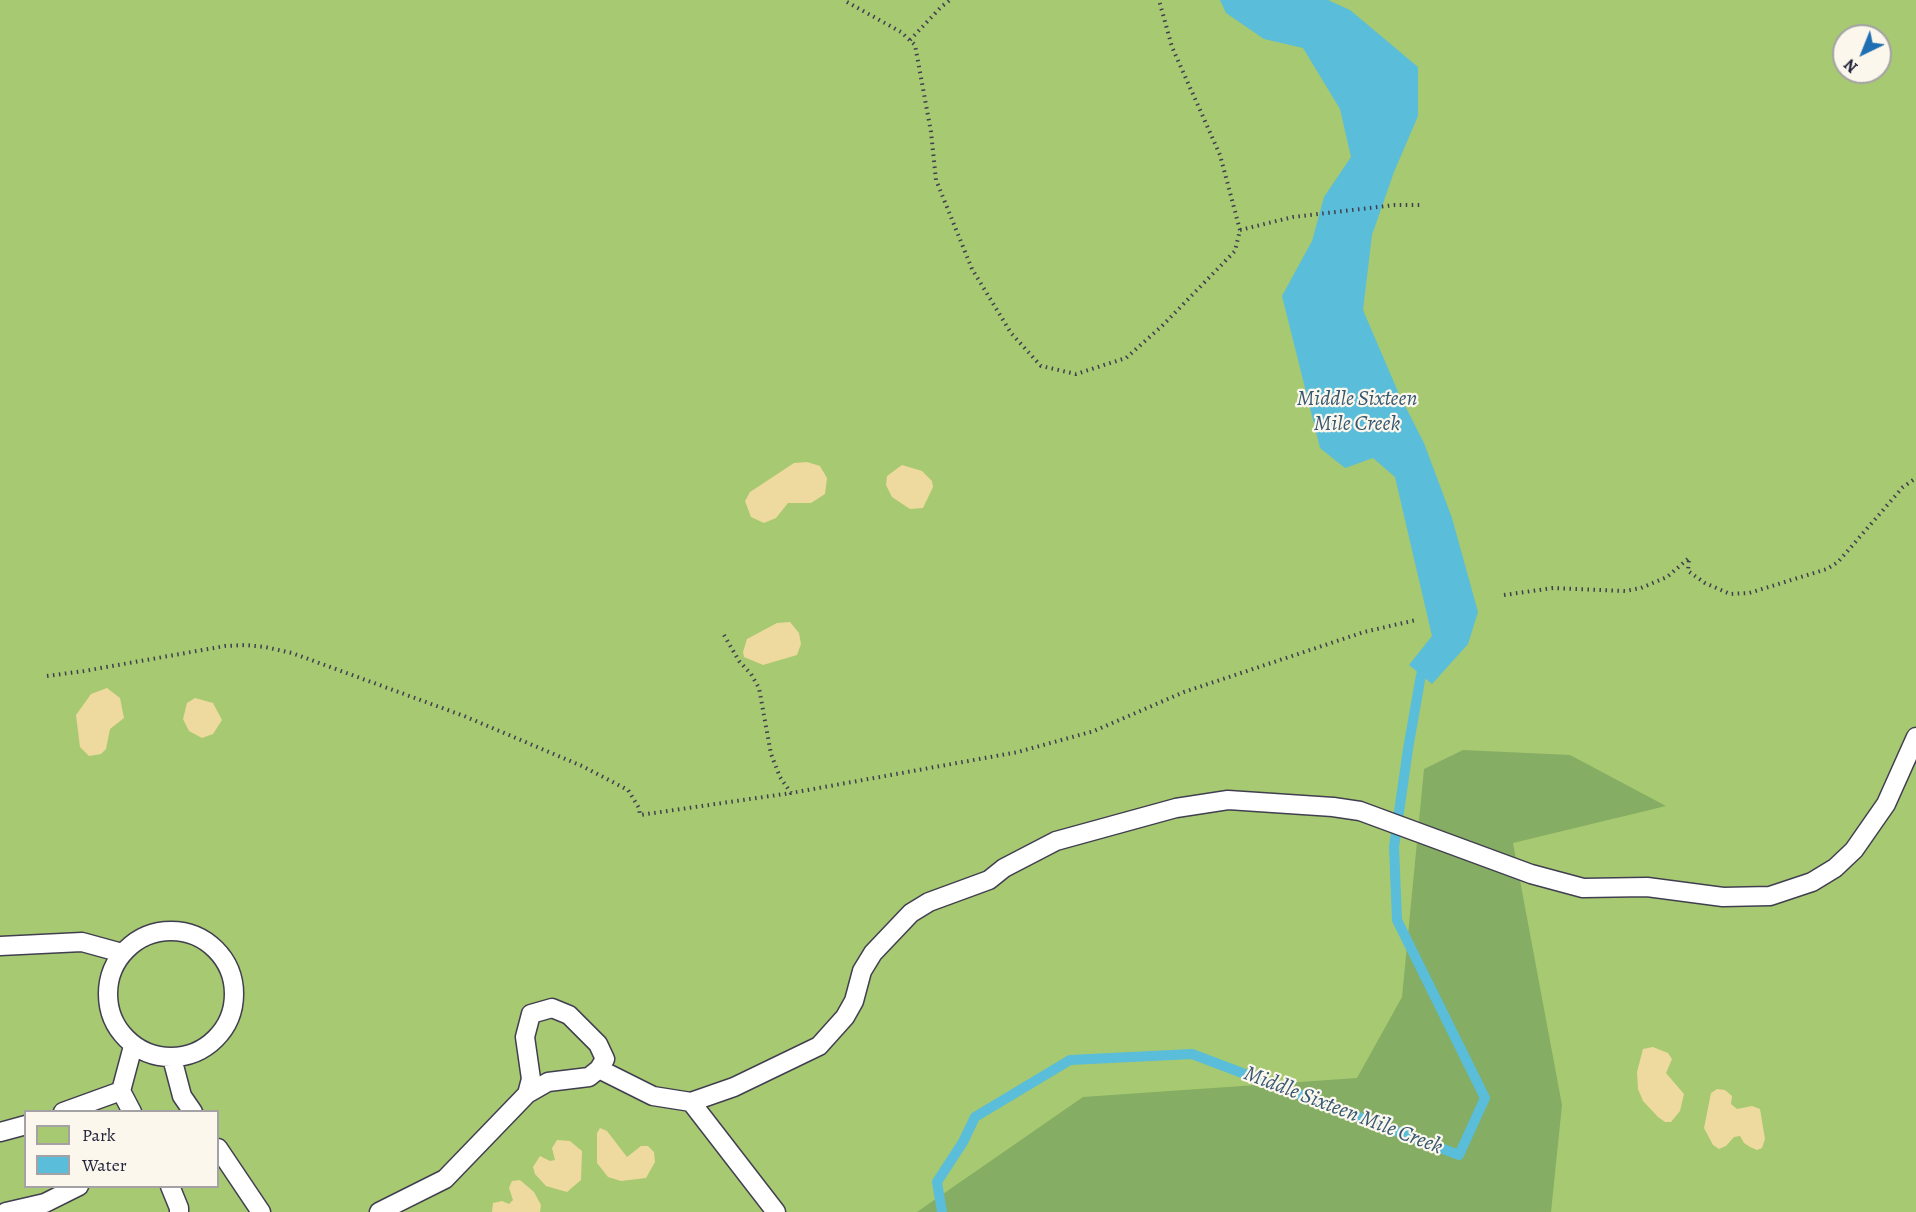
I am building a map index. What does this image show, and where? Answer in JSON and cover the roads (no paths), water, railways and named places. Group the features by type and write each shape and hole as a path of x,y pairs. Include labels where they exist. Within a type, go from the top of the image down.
{"lane":[{"path":"599,1068 653,1096 691,1102 734,1087 819,1046 845,1017 854,1001 862,971 873,953 911,913 929,902 989,880 1004,868 1056,841 1176,808 1228,800 1360,811 1531,873 1583,888 1647,887 1723,897 1770,896 1812,882 1835,868 1854,850 1886,804 1916,737"},
{"path":"177,930 198,936 215,948 228,966 235,986 234,1007 226,1027 212,1044 194,1054 172,1058 152,1055 133,1046 119,1031 110,1012 107,991 111,971 122,953 138,939 157,932 177,930"},
{"path":"0,946 82,942 122,953"},
{"path":"379,1212 445,1179 526,1094 548,1082 589,1077 599,1068 605,1059 598,1044 569,1015 552,1008 531,1014 525,1037 531,1079 526,1094"},
{"path":"131,1110 121,1091 133,1046"},
{"path":"172,1058 183,1096 192,1110"},
{"path":"69,1110 121,1091"},
{"path":"691,1102 776,1212"},
{"path":"0,1132 24,1126"},
{"path":"219,1149 261,1212"},
{"path":"6,1212 45,1203 75,1188"},
{"path":"171,1188 179,1212"}],"water":[{"name":"Middle Sixteen Mile Creek","path":"1220,0 1328,0 1350,10 1418,67 1418,116 1394,172 1372,235 1363,310 1399,394 1424,443 1452,518 1478,612 1468,644 1432,684 1409,665 1432,636 1395,477 1373,458 1345,468 1320,448 1282,296 1312,241 1324,197 1351,157 1340,109 1303,48 1264,39 1226,13"}],"waterway":[{"name":"Middle Sixteen Mile Creek","path":"942,1212 937,1182 963,1142 975,1117 1070,1060 1192,1054 1459,1155 1485,1098 1397,920 1394,847 1421,675"}]}
